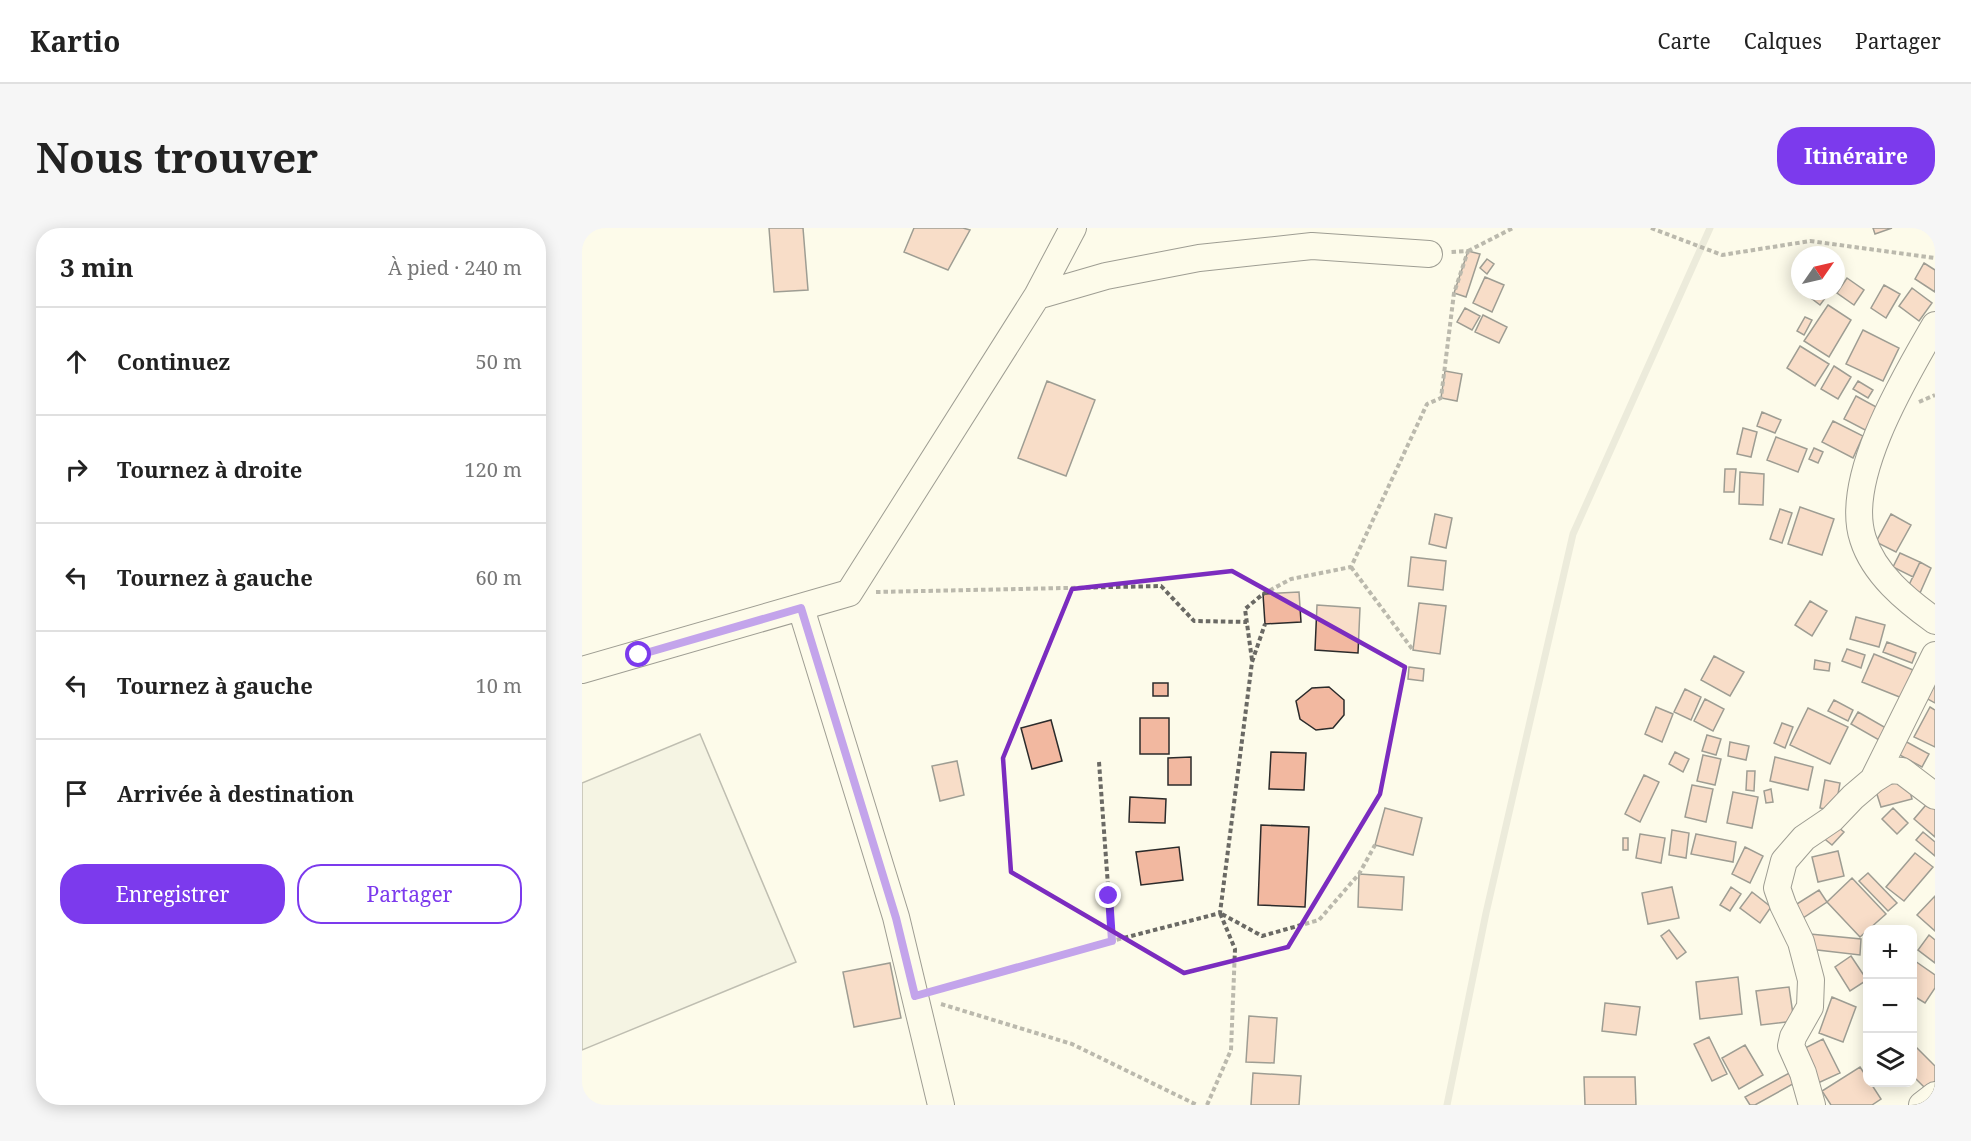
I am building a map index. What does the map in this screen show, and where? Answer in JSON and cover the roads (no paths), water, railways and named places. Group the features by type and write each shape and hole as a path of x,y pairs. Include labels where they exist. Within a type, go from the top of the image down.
{"street":[{"path":"582,670 849,593 1037,296 1073,228"},
{"path":"1037,296 1106,276 1199,258 1233,254 1312,246 1429,254"},
{"path":"1935,325 1886,418 1865,469 1858,518 1863,540 1876,566 1894,587 1935,621"},
{"path":"801,608 896,918 941,1105"},
{"path":"1873,780 1935,655"},
{"path":"1812,1105 1803,1073 1791,1046 1793,1037 1810,1007 1810,980 1802,942 1777,888 1784,861 1804,838 1832,819 1853,797 1889,770 1902,771 1935,796"},
{"path":"1922,1105 1935,1095"}],"waterway":[{"path":"1447,1105 1486,913 1573,534 1710,228"}]}
